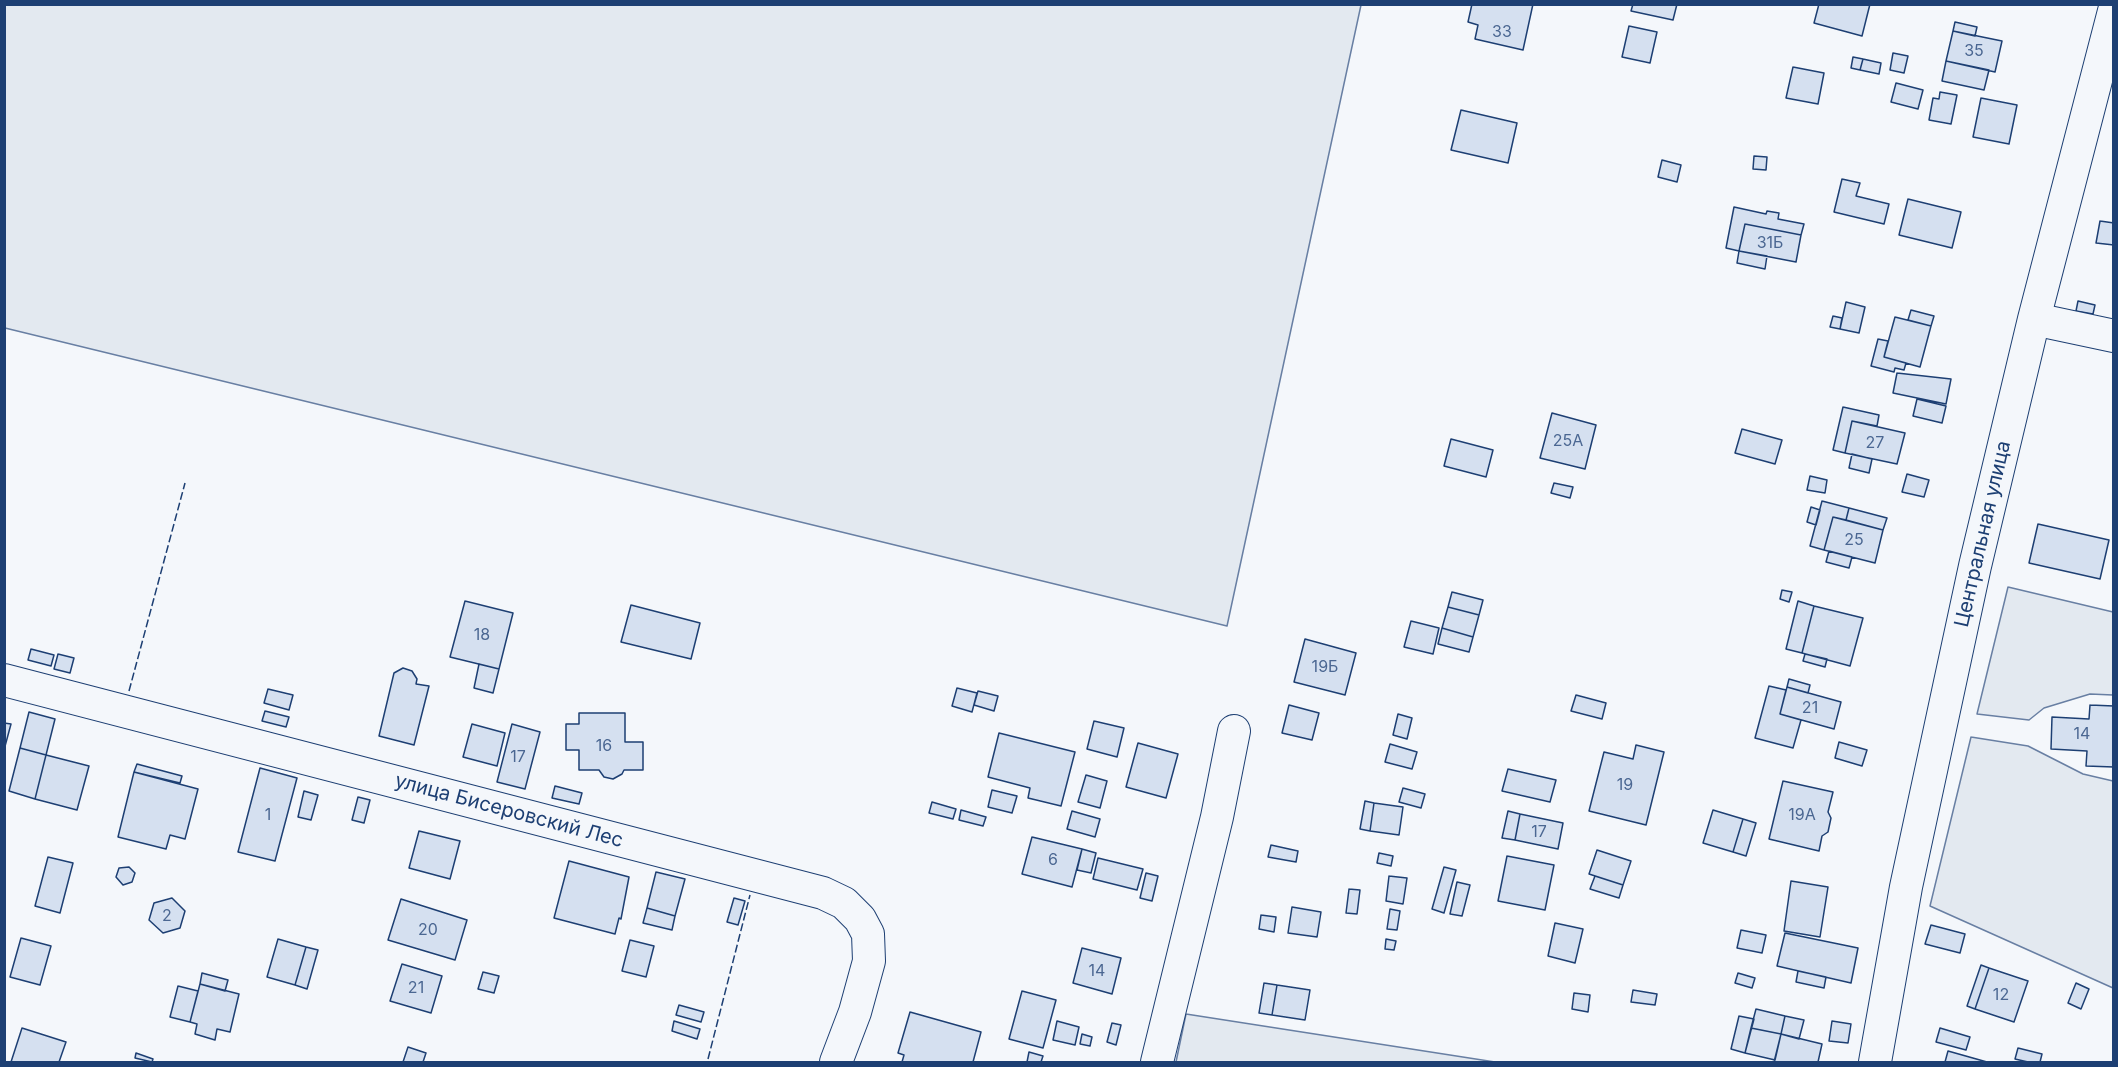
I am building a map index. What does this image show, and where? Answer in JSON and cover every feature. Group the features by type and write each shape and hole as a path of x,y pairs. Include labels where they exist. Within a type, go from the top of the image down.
{"street":[{"name":"Центральная улица","path":"1875,1062 1904,902 1975,566 2034,319 2114,11"},
{"path":"2034,319 2114,336"},
{"name":"улица Бисеровский Лес","path":"4,680 823,893 844,903 860,919 867,934 869,961 855,1011 836,1062"},
{"path":"1157,1062 1217,817 1234,731"}],"shaded area":[{"path":"5,4 1361,5 1227,626 5,328"},
{"path":"2008,587 2113,612 2113,695 2090,694 2044,708 2029,720 1977,714"},
{"path":"1971,737 2028,746 2083,774 2113,781 2113,988 1930,906"},
{"path":"1186,1014 1495,1062 1176,1062"}],"building":[{"path":"1472,4 1533,4 1523,50 1475,39 1478,25 1468,22"},
{"path":"1633,4 1677,4 1673,20 1631,11"},
{"path":"1819,4 1870,4 1862,36 1814,23"},
{"path":"1955,22 1977,27 1975,36 1953,31"},
{"path":"1629,26 1657,32 1650,63 1622,57"},
{"path":"1953,31 2002,41 1995,72 1946,61"},
{"path":"1893,53 1908,56 1904,73 1890,70"},
{"path":"1853,57 1863,59 1860,70 1851,68"},
{"path":"1863,59 1881,63 1879,74 1860,70"},
{"path":"1946,61 1989,70 1984,90 1942,81"},
{"path":"1793,67 1824,73 1818,104 1786,98"},
{"path":"1896,83 1923,90 1918,109 1891,102"},
{"path":"1940,92 1957,95 1951,124 1929,120 1933,98 1939,99"},
{"path":"1981,98 2017,105 2009,144 1973,137"},
{"path":"1461,110 1517,123 1508,163 1451,150"},
{"path":"1754,156 1767,157 1766,170 1753,169"},
{"path":"1662,160 1681,165 1677,182 1658,177"},
{"path":"1842,179 1860,183 1856,196 1889,204 1884,224 1834,212"},
{"path":"1908,199 1961,212 1952,248 1899,235"},
{"path":"1734,207 1766,214 1767,211 1779,213 1778,219 1804,224 1801,235 1745,224 1739,251 1726,248"},
{"path":"2100,221 2114,223 2114,245 2096,243"},
{"path":"1745,224 1801,235 1796,262 1739,251"},
{"path":"1739,251 1767,256 1765,269 1737,263"},
{"path":"2078,301 2095,305 2093,314 2076,311"},
{"path":"1846,302 1865,307 1859,333 1840,329"},
{"path":"1911,310 1934,316 1931,326 1908,320"},
{"path":"1833,316 1842,318 1840,329 1830,327"},
{"path":"1895,317 1931,326 1920,367 1884,357"},
{"path":"1878,339 1888,341 1884,357 1906,363 1904,370 1895,368 1894,372 1871,366"},
{"path":"1897,373 1951,379 1946,404 1893,393"},
{"path":"1917,399 1946,406 1942,423 1913,416"},
{"path":"1843,407 1879,415 1877,426 1852,421 1845,453 1833,450"},
{"path":"1552,413 1596,425 1585,469 1540,458"},
{"path":"1852,421 1905,433 1897,464 1845,453"},
{"path":"1742,429 1782,440 1775,464 1735,453"},
{"path":"1451,439 1493,450 1486,477 1444,466"},
{"path":"1852,454 1872,459 1869,473 1849,468"},
{"path":"1907,474 1929,480 1924,497 1902,492"},
{"path":"1810,476 1827,480 1825,493 1807,490"},
{"path":"1554,483 1573,487 1570,498 1551,493"},
{"path":"1822,501 1849,508 1846,520 1833,517 1824,550 1810,546"},
{"path":"1811,507 1820,510 1816,525 1807,522"},
{"path":"1849,508 1887,518 1883,530 1846,520"},
{"path":"1833,517 1883,530 1875,563 1824,550"},
{"path":"2038,524 2109,540 2100,579 2029,563"},
{"path":"1829,551 1852,557 1849,568 1826,562"},
{"path":"1782,590 1792,592 1789,602 1780,599"},
{"path":"1452,592 1483,600 1479,615 1448,607"},
{"path":"465,601 513,613 499,669 450,657"},
{"path":"1798,601 1814,606 1802,653 1786,649"},
{"path":"631,605 700,623 691,659 621,642"},
{"path":"1814,606 1863,618 1850,666 1802,653"},
{"path":"1448,607 1479,615 1473,637 1442,628"},
{"path":"1411,621 1439,628 1433,654 1404,647"},
{"path":"1442,628 1473,637 1469,652 1438,644"},
{"path":"1305,639 1356,653 1345,695 1294,682"},
{"path":"31,649 54,655 51,666 28,660"},
{"path":"58,654 74,658 70,673 54,669"},
{"path":"1805,654 1827,659 1825,667 1803,661"},
{"path":"479,664 499,669 493,693 474,688"},
{"path":"403,668 412,671 417,679 416,684 429,686 414,745 379,736 394,673"},
{"path":"1789,679 1810,685 1808,693 1787,687"},
{"path":"1769,686 1786,690 1780,714 1801,720 1793,748 1755,738"},
{"path":"1787,687 1841,702 1834,729 1780,714"},
{"path":"957,688 977,693 972,712 952,706"},
{"path":"268,689 293,695 289,710 264,703"},
{"path":"978,691 998,696 994,711 974,705"},
{"path":"1576,695 1606,703 1602,719 1571,711"},
{"path":"1289,705 1319,713 1312,740 1282,733"},
{"path":"2090,705 2114,706 2114,767 2086,766 2087,751 2051,749 2052,717 2089,719"},
{"path":"265,711 289,717 286,727 262,721"},
{"path":"29,712 55,719 46,755 20,748"},
{"path":"579,713 625,713 625,742 643,742 643,770 624,770 622,774 613,779 604,777 599,770 579,770 579,750 566,750 566,724 579,724"},
{"path":"1398,714 1412,718 1407,739 1393,735"},
{"path":"1094,721 1124,728 1117,757 1087,749"},
{"path":"4,723 11,724 4,750"},
{"path":"472,724 505,733 497,766 463,757"},
{"path":"512,724 540,732 525,789 497,782"},
{"path":"999,733 1075,752 1061,806 1028,798 1030,788 988,777"},
{"path":"1839,742 1867,750 1862,766 1835,758"},
{"path":"1138,743 1178,754 1166,798 1126,787"},
{"path":"1390,744 1417,752 1412,769 1385,762"},
{"path":"1636,745 1664,752 1646,825 1589,811 1604,752 1633,759"},
{"path":"20,748 46,755 35,799 9,791"},
{"path":"46,755 89,766 77,810 35,799"},
{"path":"137,764 182,776 180,783 134,772"},
{"path":"260,768 297,778 275,861 238,852"},
{"path":"1508,769 1556,780 1550,802 1502,791"},
{"path":"134,772 198,789 185,839 170,835 166,849 118,837"},
{"path":"1086,775 1107,781 1100,808 1078,802"},
{"path":"1783,781 1833,792 1828,812 1831,818 1828,832 1822,836 1819,851 1769,839"},
{"path":"555,786 582,793 579,804 552,798"},
{"path":"1403,788 1425,794 1421,808 1399,802"},
{"path":"992,790 1017,796 1012,813 988,807"},
{"path":"304,791 318,795 311,820 298,817"},
{"path":"358,797 370,800 364,823 352,820"},
{"path":"1365,801 1374,803 1370,831 1360,829"},
{"path":"932,802 956,809 953,819 929,813"},
{"path":"1374,803 1403,807 1399,835 1370,831"},
{"path":"961,810 986,817 983,826 959,820"},
{"path":"1713,810 1743,819 1733,852 1703,843"},
{"path":"1072,811 1100,819 1095,837 1067,829"},
{"path":"1508,811 1520,814 1515,840 1502,838"},
{"path":"1520,814 1563,823 1558,849 1515,840"},
{"path":"1743,819 1756,823 1746,856 1733,852"},
{"path":"419,831 460,841 450,879 409,868"},
{"path":"1032,837 1082,849 1072,887 1022,874"},
{"path":"1271,845 1298,851 1296,862 1268,857"},
{"path":"1082,849 1096,853 1091,873 1077,870"},
{"path":"1597,850 1631,861 1623,885 1589,874"},
{"path":"1379,853 1393,856 1391,866 1377,863"},
{"path":"1507,856 1554,865 1545,910 1498,901"},
{"path":"48,857 73,863 60,913 35,906"},
{"path":"1098,858 1143,869 1137,890 1093,879"},
{"path":"569,861 629,877 621,919 619,918 615,934 554,918"},
{"path":"129,867 135,873 132,882 123,885 116,877 119,868"},
{"path":"1444,867 1456,870 1444,913 1432,909"},
{"path":"656,872 685,879 675,916 647,908"},
{"path":"1146,873 1158,876 1152,901 1140,898"},
{"path":"1389,876 1407,878 1403,904 1386,901"},
{"path":"1595,876 1623,885 1619,898 1590,889"},
{"path":"1791,881 1828,887 1820,937 1784,931"},
{"path":"1457,882 1470,885 1462,916 1450,914"},
{"path":"1349,889 1360,890 1357,914 1346,913"},
{"path":"172,898 185,911 180,928 163,933 149,920 154,903"},
{"path":"734,898 745,901 738,925 727,922"},
{"path":"401,899 467,920 455,960 388,940"},
{"path":"1292,907 1321,912 1317,937 1288,933"},
{"path":"647,908 675,916 672,930 643,923"},
{"path":"1390,909 1400,911 1397,930 1387,929"},
{"path":"1261,915 1276,917 1274,932 1259,929"},
{"path":"1555,923 1583,929 1575,963 1548,956"},
{"path":"1931,925 1965,934 1960,953 1925,944"},
{"path":"1741,930 1766,935 1762,953 1737,948"},
{"path":"1785,933 1858,948 1851,983 1777,966"},
{"path":"21,938 51,946 40,985 10,977"},
{"path":"278,939 306,947 295,985 267,977"},
{"path":"1386,939 1396,941 1394,950 1385,949"},
{"path":"630,940 654,946 646,977 622,971"},
{"path":"306,947 318,950 307,989 295,985"},
{"path":"1082,948 1121,958 1112,994 1073,983"},
{"path":"402,964 442,976 431,1013 390,1001"},
{"path":"1981,965 1989,968 1975,1009 1967,1006"},
{"path":"1989,968 2028,981 2014,1022 1975,1009"},
{"path":"1798,971 1826,977 1824,988 1796,982"},
{"path":"483,972 499,976 494,993 478,989"},
{"path":"202,973 228,980 225,991 200,984"},
{"path":"1738,973 1755,978 1752,988 1735,983"},
{"path":"1264,983 1277,985 1272,1015 1259,1013"},
{"path":"2076,983 2089,989 2081,1009 2068,1003"},
{"path":"200,984 239,994 230,1032 217,1029 215,1040 195,1034 197,1024 190,1022"},
{"path":"1277,985 1310,990 1305,1020 1272,1015"},
{"path":"178,986 198,991 190,1022 170,1017"},
{"path":"1633,990 1657,994 1655,1005 1631,1002"},
{"path":"1022,991 1056,1000 1043,1048 1009,1039"},
{"path":"1574,993 1590,995 1588,1012 1572,1009"},
{"path":"679,1005 704,1012 701,1022 676,1015"},
{"path":"1756,1009 1785,1016 1781,1034 1751,1028"},
{"path":"910,1012 981,1032 973,1062 902,1062 904,1055 898,1053"},
{"path":"1739,1016 1754,1019 1745,1053 1731,1049"},
{"path":"1785,1016 1804,1020 1799,1039 1781,1034"},
{"path":"674,1021 700,1029 697,1039 672,1031"},
{"path":"1057,1021 1079,1027 1075,1045 1053,1040"},
{"path":"1832,1021 1851,1024 1848,1043 1829,1041"},
{"path":"1112,1023 1121,1025 1116,1045 1107,1042"},
{"path":"22,1028 66,1042 59,1062 11,1062"},
{"path":"1751,1028 1781,1034 1775,1060 1745,1053"},
{"path":"1940,1028 1970,1037 1966,1050 1936,1042"},
{"path":"1082,1034 1092,1037 1090,1046 1080,1044"},
{"path":"1781,1034 1822,1044 1818,1062 1774,1062"},
{"path":"408,1047 426,1053 423,1062 403,1062"},
{"path":"2018,1048 2042,1054 2040,1062 2015,1059"},
{"path":"1948,1051 1987,1062 1945,1062"},
{"path":"1029,1052 1043,1056 1041,1062 1027,1062"},
{"path":"136,1053 153,1059 152,1062 135,1058"}],"fence":[{"path":"129,691 185,483"},
{"path":"708,1059 750,895"}]}
